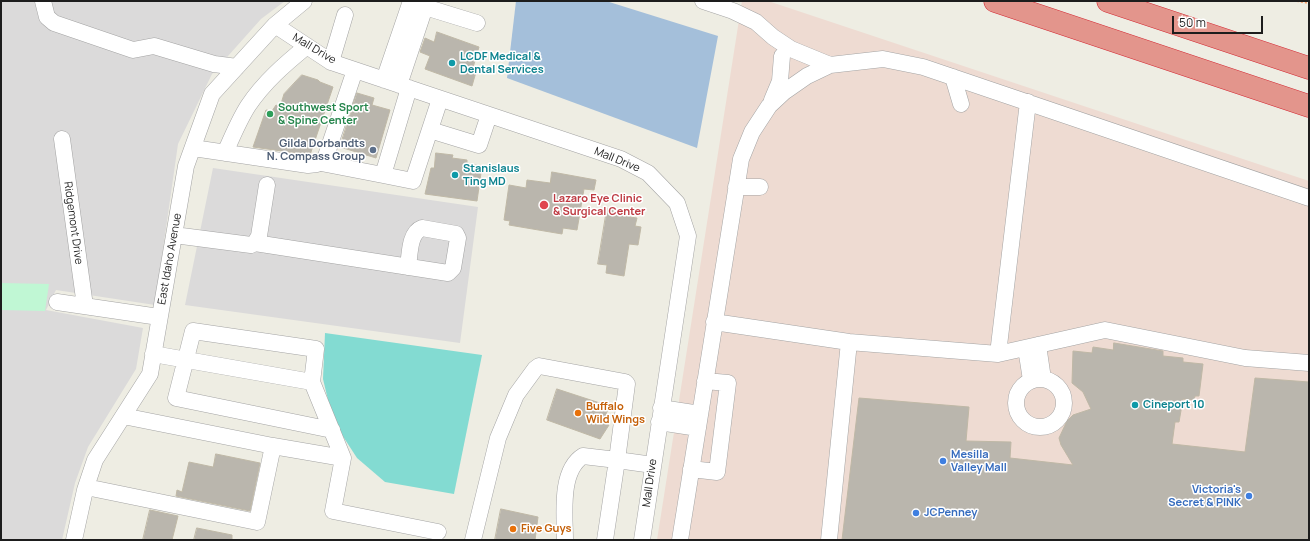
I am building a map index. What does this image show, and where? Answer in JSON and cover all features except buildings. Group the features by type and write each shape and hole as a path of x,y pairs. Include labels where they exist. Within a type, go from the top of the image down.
{"highway":[{"path":"995,1 1309,106"},
{"path":"1108,1 1309,68"}],"street":[{"path":"43,1 47,17 54,22 133,50 154,46 214,64 237,67"},
{"name":"East Idaho Avenue","path":"74,540 86,487 95,460 150,374 186,166 212,94 275,26 304,1"},
{"path":"383,175 412,1"},
{"path":"703,1 733,11 756,22 773,37 786,52 803,79"},
{"path":"407,36 425,7 477,24"},
{"path":"330,62 345,15"},
{"name":"Mall Drive","path":"275,26 330,62 621,159 648,173 677,203 688,236 642,540"},
{"path":"225,153 247,107 262,87 281,67 306,46"},
{"path":"786,52 830,65"},
{"path":"680,540 741,159 752,132 769,106 780,81 786,52"},
{"path":"769,106 784,92 803,79 830,65 883,59 923,67 1309,198"},
{"path":"321,163 325,159 355,70"},
{"path":"953,77 961,104"},
{"path":"193,148 308,165 321,163 413,181 440,99"},
{"path":"998,354 1028,102"},
{"path":"430,130 479,145 489,115"},
{"name":"Ridgemont Drive","path":"62,139 85,306"},
{"path":"255,243 259,236 267,185"},
{"path":"736,187 760,187"},
{"path":"174,235 247,246 255,243 408,267"},
{"path":"57,302 159,318"},
{"path":"714,322 849,342 998,354 1105,330 1245,358 1309,363"},
{"path":"332,430 176,398 193,331 316,349 312,382 332,430 343,458 333,511 438,532"},
{"path":"829,540 849,342"},
{"path":"1032,346 1037,380"},
{"path":"153,354 312,382"},
{"path":"473,540 498,438 516,395 534,369 539,366 622,380 627,384 605,540"},
{"path":"691,469 717,472 728,383 705,381"},
{"path":"660,415 699,421"},
{"path":"123,416 273,446 343,458"},
{"path":"86,487 257,522 273,446"},
{"path":"565,540 566,482 575,464 583,456 653,465"}],"path":[{"path":"1297,1 1309,3"}],"shaded area":[{"path":"1,1 285,1 261,19 212,74 178,144 155,305 56,290 46,310 143,328 136,369 88,447 75,483 62,540 1,540"},
{"path":"516,1 606,1 718,36 697,148 507,78"},
{"path":"742,1 768,1 1309,181 1309,540 657,540"},
{"path":"213,168 478,207 460,343 185,305"},
{"path":"325,333 482,355 454,494 385,482 357,458 333,421 323,379"}],"green space":[{"path":"1,283 49,284 45,311 1,310"}],"place":[{"name":"LCDF Medical & Dental Services","path":"452,63"},
{"name":"Southwest Sport & Spine Center","path":"270,114"},
{"name":"Gilda Dorbandts N. Compass Group","path":"373,150"},
{"name":"Stanislaus Ting MD","path":"455,175"},
{"name":"Lazaro Eye Clinic & Surgical Center","path":"544,205"},
{"name":"Cineport 10","path":"1135,405"},
{"name":"Buffalo Wild Wings","path":"578,413"},
{"name":"Mesilla Valley Mall","path":"943,461"},
{"name":"Victoria's Secret & PINK","path":"1249,496"},
{"name":"JCPenney","path":"916,513"},
{"name":"Five Guys","path":"513,529"}]}
